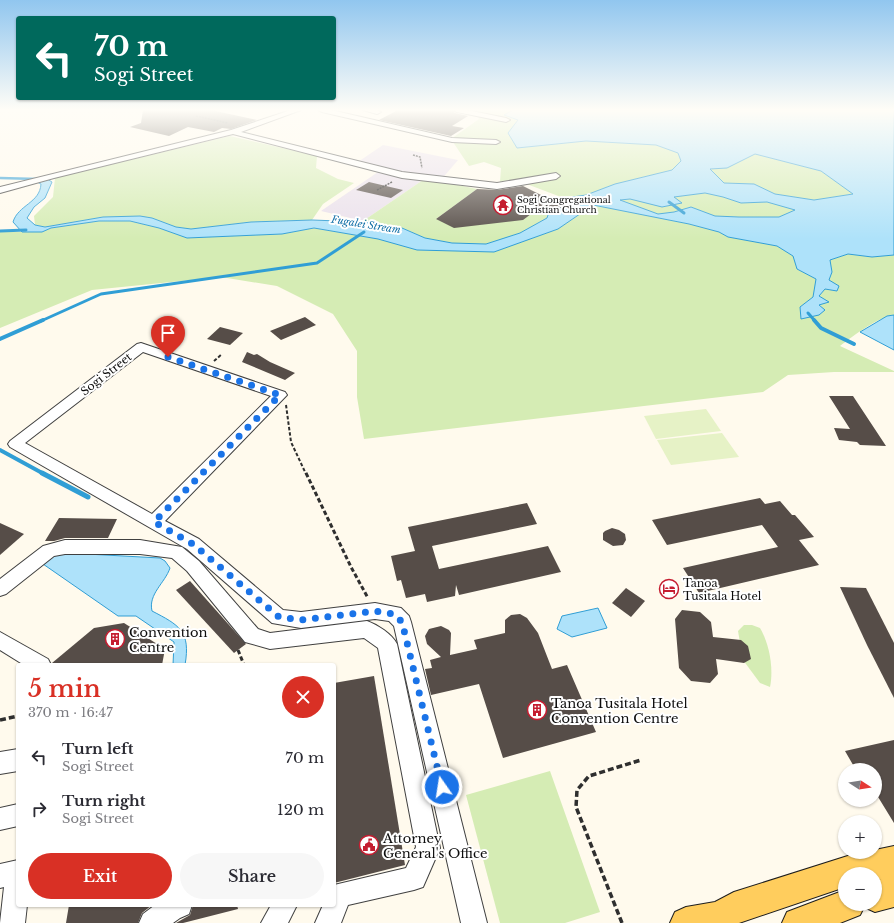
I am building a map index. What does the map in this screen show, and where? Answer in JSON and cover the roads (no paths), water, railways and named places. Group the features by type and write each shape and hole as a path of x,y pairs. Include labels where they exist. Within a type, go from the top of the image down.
{"main road":[{"path":"686,923 715,920 734,908 803,884 854,869 894,860"},
{"path":"882,894 894,891"},
{"path":"798,923 838,908"}],"street":[{"path":"0,190 144,153"},
{"path":"322,153 402,175 497,186 556,176"},
{"name":"Sogi Street","path":"154,522 280,395 141,347 15,444 193,544 279,617 301,620 375,611 394,614 402,622 474,923"},
{"path":"0,589 49,551 65,547 140,547 176,552 193,566 252,636 270,641 367,629 387,644 428,848 414,878 337,895"},
{"path":"4,647 37,663"},
{"path":"0,763 16,760"},
{"path":"0,819 16,815"},
{"path":"0,876 16,872"},
{"path":"12,923 16,892"},
{"path":"152,923 173,907"},
{"path":"274,923 283,907"},
{"path":"328,923 333,907"}],"water":[{"path":"678,153 894,153 894,255 872,257 848,254 830,260 832,272 829,280 839,286 837,291 825,289 819,296 829,302 819,305 825,310 819,315 801,319 800,307 813,297 816,279 797,269 793,256 777,246 728,237 719,232 689,224 593,205 558,229 494,252 417,250 378,239 314,228 282,234 187,238 159,228 130,221 99,221 51,228 42,232 22,232 13,222 19,212 37,196 40,190 41,184 33,180 44,177 52,182 45,198 34,207 27,218 35,225 45,227 103,217 140,216 152,218 176,227 191,229 251,222 312,220 365,222 402,228 425,238 452,243 486,244 520,233 547,218 550,209 572,197 586,195 615,184 672,170 681,161","holes":["755,154 821,171 853,194 814,200 775,194 754,184 724,183 710,169 727,168","705,193 741,203 767,202 795,210 779,217 715,216 691,207 674,212 658,214 620,200 630,199 662,207 682,203 674,197"]},
{"path":"894,315 894,350 860,332 887,316"},
{"path":"68,553 160,558 165,561 170,568 152,599 152,611 176,625 181,630 186,644 185,663 173,663 174,642 136,616 118,616 43,564 53,556"},
{"path":"598,608 607,628 572,637 557,629 562,616"}],"waterway":[{"path":"0,178 38,179"},
{"path":"669,202 684,213"},
{"name":"Fugalei Stream","path":"0,231 26,230"},
{"path":"41,321 101,294 317,263 364,232"},
{"path":"808,313 815,321"},
{"path":"0,339 43,320"},
{"path":"814,320 821,328 854,344"},
{"path":"0,450 44,474"},
{"path":"42,473 88,497"}],"place":[{"name":"Sogi Congregational Christian Church","path":"503,205"},
{"name":"Tanoa Tusitala Hotel","path":"669,589"},
{"name":"Convention Centre","path":"115,639"},
{"name":"Tanoa Tusitala Hotel Convention Centre","path":"537,710"},
{"name":"Attorney General's Office","path":"369,845"}]}
